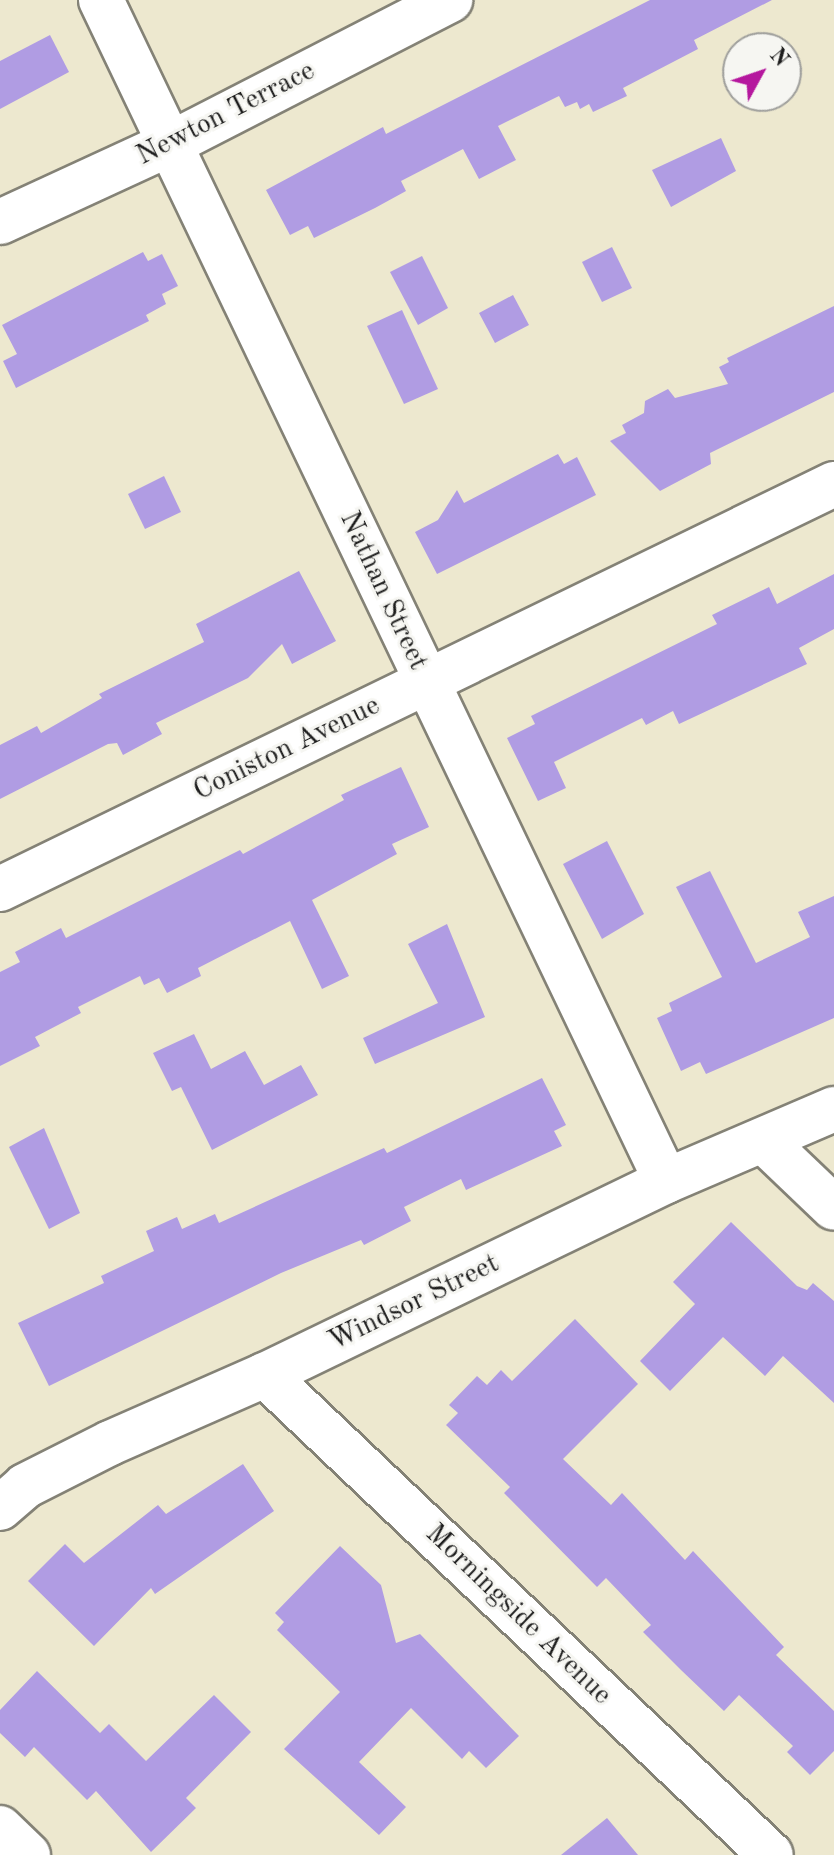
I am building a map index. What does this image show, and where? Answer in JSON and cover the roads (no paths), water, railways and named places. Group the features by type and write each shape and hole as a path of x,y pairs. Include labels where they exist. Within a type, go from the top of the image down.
{"street":[{"name":"Nathan Street","path":"101,0 666,1181"},
{"name":"Newton Terrace","path":"0,222 172,143 450,0"},
{"name":"Coniston Avenue","path":"0,889 834,484"},
{"name":"Windsor Street","path":"0,1508 25,1486 110,1443 265,1375 666,1181 765,1142 834,1109"},
{"path":"765,1142 834,1208"},
{"name":"Morningside Avenue","path":"265,1375 771,1855"},
{"path":"0,1828 28,1855"}]}
